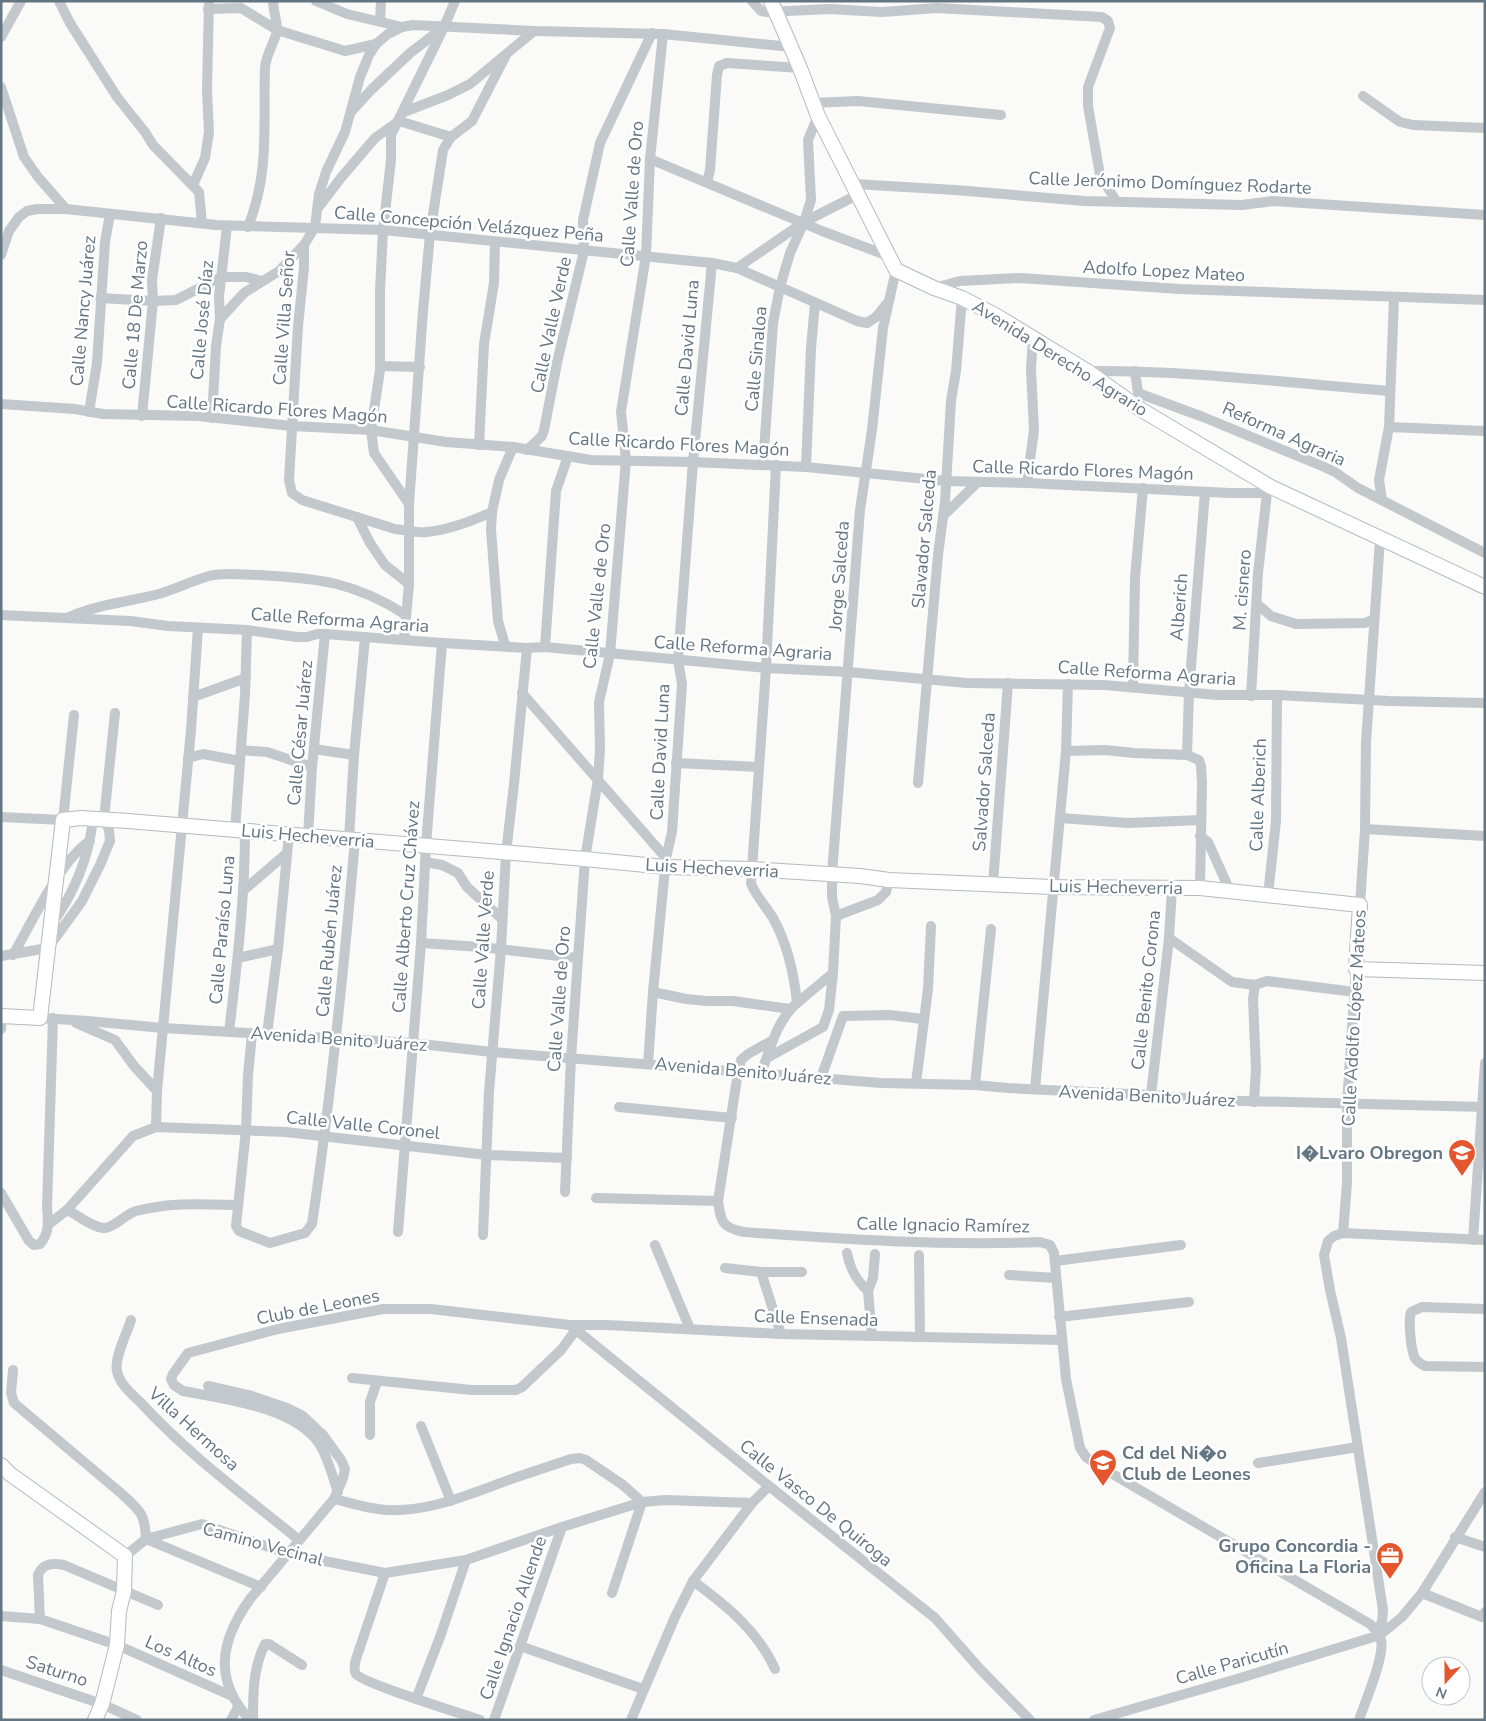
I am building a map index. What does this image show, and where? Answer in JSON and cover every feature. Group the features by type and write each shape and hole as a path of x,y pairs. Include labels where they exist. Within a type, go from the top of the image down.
{"street":[{"path":"1,37 21,1"},
{"path":"59,1 70,23 117,97 158,151 199,192 202,224"},
{"path":"248,227 262,178 264,160 265,65 277,30 273,1"},
{"path":"316,1 348,14 402,27 413,25 534,31 652,33 791,47"},
{"path":"380,21 381,1"},
{"name":"Calle Villa Señor","path":"350,113 410,53 444,27 455,1"},
{"path":"752,1 761,11 774,6 882,12 937,8 1102,17 1108,21 1110,28 1088,88 1088,106 1100,175 1116,201"},
{"path":"193,185 205,158 209,132 207,92 209,5 241,8 277,30 345,52 376,44"},
{"path":"774,6 816,109 893,263"},
{"name":"Calle Villa Señor","path":"357,517 302,500 292,493 289,480 304,245 315,227 318,194 345,132 360,77 369,55 376,44 388,34 402,27"},
{"path":"409,504 374,453 371,430 380,366 380,291 383,230 391,160 391,135 402,117 444,27"},
{"path":"317,210 340,179 375,138 402,117 470,84 534,31"},
{"name":"Calle Valle Verde","path":"527,450 539,440 544,430 558,358 584,250 583,220 600,143 652,33"},
{"name":"Calle Valle de Oro","path":"565,1192 577,958 585,859 598,779 600,750 599,702 610,654 626,460 621,412 646,255 650,159 663,34"},
{"path":"404,640 409,584 409,504 423,311 430,234 444,150 451,137 472,120 506,55"},
{"path":"707,182 710,170 716,75 719,66 727,63 800,68"},
{"path":"1,87 24,157 38,178 66,209"},
{"path":"1363,96 1400,122 1413,125 1485,128"},
{"path":"816,109 858,101 1001,115"},
{"name":"Calle Sinaloa","path":"763,465 773,323 780,287 790,253 804,222 811,200 808,140 816,109"},
{"path":"402,117 451,137"},
{"path":"650,159 804,222 893,263"},
{"path":"737,268 804,222 857,189"},
{"name":"Calle Jerónimo Domínguez Rodarte","path":"857,189 955,190 1086,201 1242,205 1273,201 1485,215"},
{"name":"Calle Concepción Velázquez Peña","path":"1,255 9,231 19,217 27,211 66,209 227,226 383,230 712,262 737,268 867,324 876,317 888,302"},
{"name":"Calle Nancy Juárez","path":"89,412 97,363 100,298 105,242 110,214"},
{"name":"Calle 18 De Marzo","path":"142,416 153,301 152,280 161,218"},
{"name":"Calle José Díaz","path":"212,418 216,346 220,319 219,297 227,226"},
{"path":"479,445 484,344 494,283 495,242"},
{"path":"220,319 244,293 279,270 304,245"},
{"name":"Calle David Luna","path":"648,1064 666,862 672,832 682,684 678,660 693,462 712,262"},
{"name":"Avenida Derecho Agrario","path":"893,263 934,288 962,298 1033,337 1140,409 1269,490 1485,587"},
{"name":"Jorge Salceda","path":"823,1027 829,1010 833,973 836,916 832,892 832,874 860,510 893,263"},
{"path":"100,298 153,301 176,300 221,277 246,277 262,281"},
{"name":"Adolfo Lopez Mateo","path":"934,288 960,281 1020,278 1179,289 1394,298"},
{"name":"Slavador Salceda","path":"918,783 943,516 951,401 956,370 962,298"},
{"path":"1382,500 1379,480 1389,427 1394,298 1485,300"},
{"path":"806,467 811,348 815,303"},
{"path":"1026,483 1034,430 1031,369 1033,337"},
{"path":"380,366 420,367"},
{"path":"1087,372 1135,371 1390,391"},
{"path":"1135,371 1140,409"},
{"name":"Reforma Agraria","path":"1138,393 1203,417 1322,466 1382,500 1485,553"},
{"name":"Calle Ricardo Flores Magón","path":"1,404 142,416 212,418 292,426 371,430 446,442 513,447 591,460 776,465 946,481 1205,492 1269,490"},
{"path":"1389,427 1485,431"},
{"path":"505,645 498,621 491,530 492,512 499,480 513,447"},
{"path":"546,647 556,491 568,456"},
{"path":"776,465 766,668 751,883 752,889 774,920 789,957 794,1006"},
{"path":"943,516 978,482"},
{"path":"1133,686 1135,578 1144,488"},
{"name":"M. cisnero","path":"1252,696 1258,573 1269,490"},
{"name":"Alberich","path":"1187,754 1205,492"},
{"path":"357,517 395,529 427,532 464,524 492,512"},
{"path":"357,517 370,543 385,565 409,584"},
{"name":"Calle Adolfo López Mateos","path":"1343,1233 1347,1183 1347,1104 1356,992 1365,829 1366,742 1380,540"},
{"path":"66,619 81,612 166,592 210,576 226,574 305,577 338,584 366,592 385,601 406,615"},
{"path":"1257,604 1271,616 1296,624 1365,623 1374,619"},
{"name":"Calle Reforma Agraria","path":"1,615 130,621 168,626 247,630 297,637 325,634 442,643 505,645 527,648 546,647 766,668 848,672 967,683 1133,686 1165,691 1218,695 1277,695 1389,702 1485,703"},
{"path":"49,1224 67,1210 133,1136 156,1127 157,1091 188,758 198,628"},
{"name":"Calle Paraíso Luna","path":"229,1032 244,890 240,830 240,761 246,678 247,630"},
{"name":"Calle César Juárez","path":"308,836 312,766 325,634"},
{"name":"Calle Rubén Juárez","path":"237,1205 236,1226 239,1231 270,1243 305,1233 312,1224 325,1137 344,972 352,839 354,755 365,638"},
{"name":"Calle Alberto Cruz Chávez","path":"398,1232 442,643"},
{"name":"Calle Valle Verde","path":"483,1235 492,1052 501,949 506,853 527,648"},
{"path":"193,697 246,678"},
{"name":"Salvador Salceda","path":"993,884 1008,683"},
{"path":"1035,1090 1066,750 1068,684"},
{"path":"522,693 598,779 666,862"},
{"name":"Calle Alberich","path":"1268,895 1276,821 1277,695"},
{"path":"50,926 72,891 99,819 116,714"},
{"path":"1,1193 28,1241 40,1244 45,1238 49,1224 47,1206 46,1018 48,948 74,715"},
{"path":"241,750 267,752 312,766"},
{"path":"314,750 354,755"},
{"path":"1066,750 1187,754 1198,760 1201,766 1202,783 1200,888"},
{"path":"188,758 204,754 240,761"},
{"path":"676,763 759,768"},
{"path":"1,817 63,820"},
{"path":"1060,818 1128,823 1200,820"},
{"path":"1,956 48,948 82,901 110,842 109,830 99,819"},
{"name":"Luis Hecheverria","path":"63,820 99,819 506,853 585,859 666,862 888,880 1053,887 1200,888 1360,905"},
{"path":"1365,829 1485,836"},
{"path":"267,1034 278,949 289,834"},
{"path":"1200,836 1208,842 1230,891"},
{"path":"13,955 56,881 82,846 90,841"},
{"path":"244,890 287,852"},
{"path":"425,862 442,865 458,872 467,887 502,918"},
{"path":"836,916 878,900 886,892 888,880"},
{"name":"Calle Benito Corona","path":"1151,1095 1169,938 1172,888"},
{"path":"916,1083 928,989 931,926"},
{"path":"975,1085 991,929"},
{"path":"1169,938 1232,982 1255,985 1267,981 1356,992"},
{"path":"421,943 501,949 577,958"},
{"path":"238,958 278,949"},
{"path":"1356,970 1485,973"},
{"path":"762,1074 780,1024 794,1006 833,973"},
{"path":"1254,1102 1256,1069 1253,999 1255,985"},
{"path":"653,992 672,997 707,1001 794,1006"},
{"path":"767,1058 843,1016 890,1015 923,1020"},
{"path":"1,1016 1,1029"},
{"name":"Avenida Benito Juárez","path":"1,1016 65,1019 252,1034 412,1043 492,1052 881,1083 975,1085 1254,1102 1483,1107"},
{"path":"821,1078 843,1016"},
{"path":"65,1019 115,1040 134,1066 157,1091"},
{"path":"67,1210 84,1218 96,1227 107,1228 133,1212 171,1204 237,1205 246,1130 252,1034"},
{"path":"596,1198 718,1201 738,1072 742,1060 748,1054 773,1040"},
{"path":"1474,1240 1485,1063"},
{"path":"619,1107 732,1118"},
{"name":"Calle Valle Coronel","path":"156,1127 286,1132 486,1155 567,1158"},
{"name":"Calle Ignacio Ramírez","path":"718,1201 720,1218 732,1230 859,1241 975,1244 1040,1242 1053,1248 1055,1261"},
{"path":"1378,1633 1384,1616 1341,1338 1324,1255 1328,1241 1334,1236 1343,1233 1485,1240"},
{"path":"655,1244 690,1329"},
{"path":"1181,1245 1055,1261 1066,1379 1080,1448 1086,1457 1097,1465 1370,1624 1378,1633 1382,1642 1381,1654 1359,1720"},
{"path":"847,1253 850,1268 857,1281 868,1291"},
{"path":"872,1336 868,1291 873,1278 875,1254"},
{"path":"918,1255 920,1337"},
{"path":"725,1268 761,1272 802,1272"},
{"path":"761,1272 781,1334"},
{"path":"1009,1275 1056,1278"},
{"path":"1059,1317 1190,1302"},
{"path":"1485,1303 1485,1309 1422,1308 1411,1312 1409,1323 1415,1358 1421,1364 1430,1366 1485,1366"},
{"name":"Club de Leones","path":"336,1495 320,1445 292,1419 252,1405 184,1391 174,1385 171,1380 172,1374 188,1353 278,1329 382,1309 431,1309 573,1328"},
{"name":"Villa Hermosa","path":"131,1320 116,1362 119,1378 181,1443 299,1540"},
{"path":"352,1378 472,1390 516,1390 522,1387 561,1350 573,1328"},
{"name":"Calle Ensenada","path":"573,1328 690,1329 781,1334 1061,1340"},
{"name":"Calle Vasco De Quiroga","path":"573,1328 935,1618 980,1669 1030,1720"},
{"path":"13,1370 12,1393 14,1403 138,1509 145,1521 146,1539 261,1587"},
{"path":"370,1435 370,1402 377,1382"},
{"path":"208,1386 252,1396 287,1408 303,1416 323,1435 341,1460 344,1469 344,1478 336,1495 238,1616 227,1642 224,1666 227,1683 238,1707 252,1720"},
{"path":"421,1426 451,1501"},
{"path":"1258,1463 1358,1447"},
{"path":"336,1495 369,1508 388,1510 412,1508 451,1501 471,1495 571,1459 580,1458 586,1460 601,1469 642,1502 612,1593"},
{"path":"1,1465 10,1474 125,1556 124,1590 119,1611 117,1645 102,1704 95,1720"},
{"path":"631,1720 675,1617 693,1581 752,1503 769,1486"},
{"path":"1378,1633 1402,1617 1422,1592 1485,1492"},
{"name":"Camino Vecinal","path":"125,1556 146,1539 202,1524 289,1554 386,1573 466,1560 642,1502 666,1500 752,1503"},
{"name":"Calle Ignacio Allende","path":"494,1720 562,1527"},
{"path":"1455,1537 1485,1547"},
{"path":"416,1699 440,1637 466,1560"},
{"path":"40,1619 38,1575 46,1564 52,1563 64,1565 158,1605"},
{"path":"386,1573 354,1668 356,1674 360,1678 416,1699 480,1720"},
{"path":"693,1581 742,1619 769,1654 775,1668"},
{"path":"1422,1592 1484,1615"},
{"name":"Los Altos","path":"1,1616 40,1619 117,1645 232,1696"},
{"name":"Calle Paricutín","path":"1094,1720 1237,1679 1378,1633"},
{"path":"252,1720 253,1690 257,1663 265,1644 269,1644 302,1666"},
{"path":"520,1646 643,1689"},
{"name":"Saturno","path":"1,1670 102,1704 137,1720"},
{"path":"232,1720 238,1707"}],"place":[{"name":"I�Lvaro Obregon","path":"1462,1177"},
{"name":"Cd del Ni�o Club de Leones","path":"1103,1487"},
{"name":"Grupo Concordia - Oficina La Floria","path":"1390,1580"}]}
